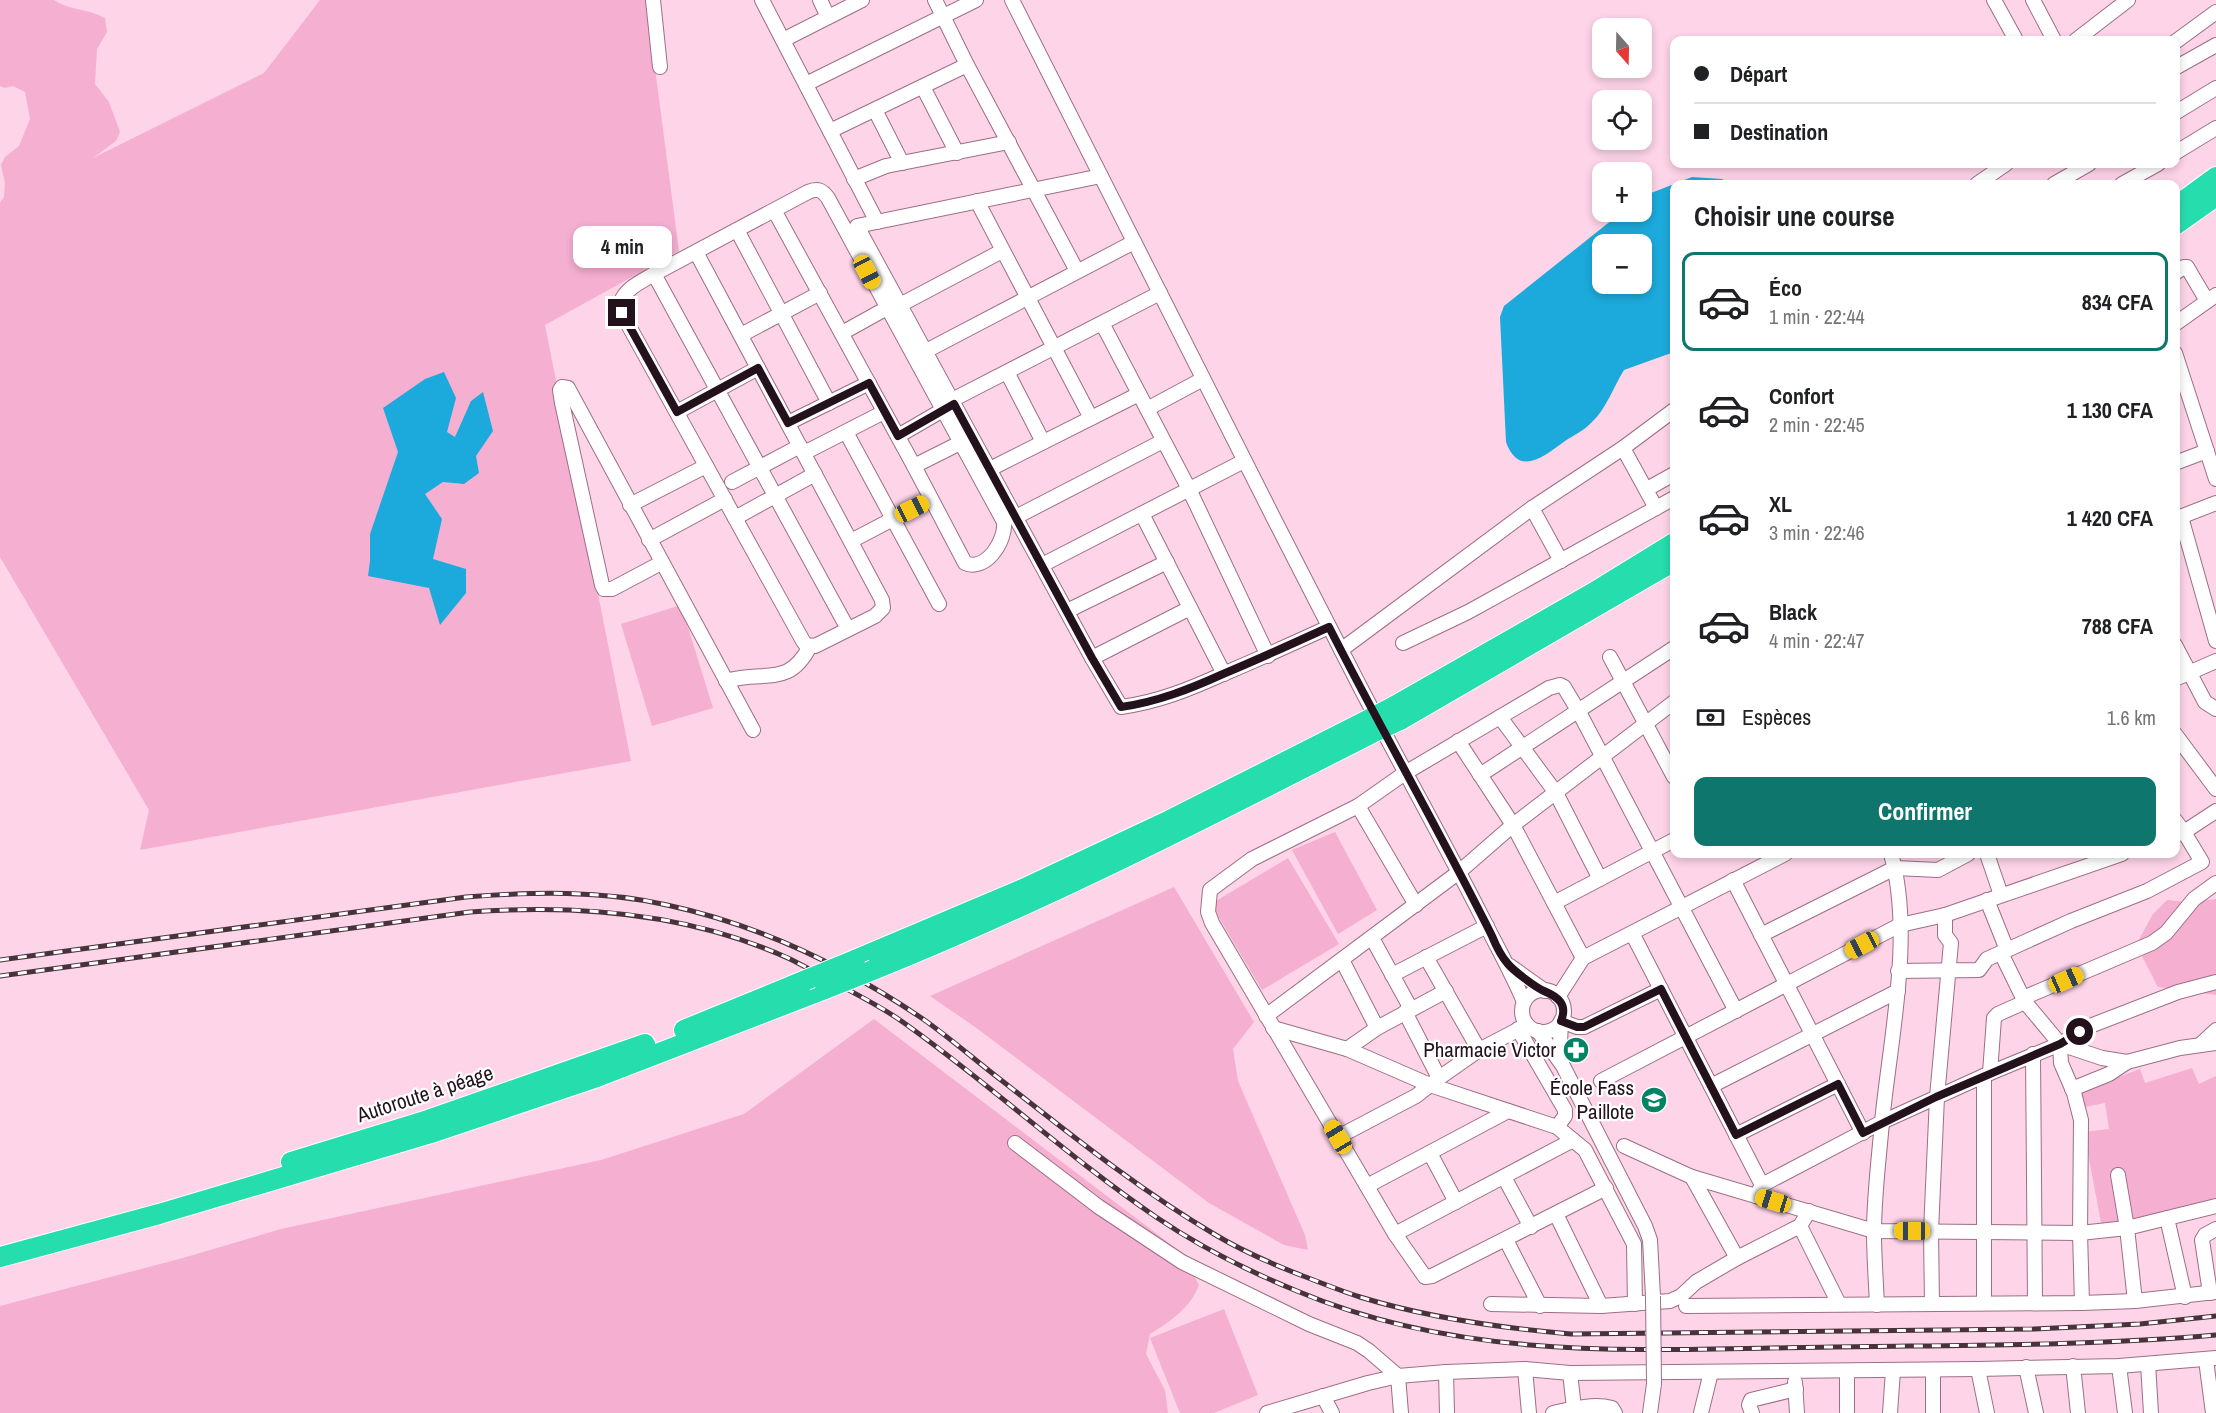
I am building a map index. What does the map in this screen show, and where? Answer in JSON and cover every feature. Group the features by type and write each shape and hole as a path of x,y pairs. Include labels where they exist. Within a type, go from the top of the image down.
{"highway":[{"path":"2180,203 2216,177"},
{"path":"2180,221 2216,196"},
{"path":"1396,713 1670,545"},
{"path":"0,1257 159,1214 431,1133 597,1077 873,970 1110,865 1595,608 1670,563"},
{"name":"Autoroute à péage","path":"0,1243 134,1209 428,1120 681,1031 1023,889 1369,727"}],"street":[{"path":"653,0 660,67"},
{"path":"762,0 877,222"},
{"path":"820,0 828,17"},
{"path":"783,40 862,0"},
{"path":"935,0 967,65 1077,271"},
{"path":"806,84 976,0"},
{"path":"1012,0 1329,627 1509,965 1524,1002 1522,1011 1528,1028 1566,1110 1565,1116 1557,1127"},
{"path":"1994,0 2014,36"},
{"path":"2033,0 2052,36"},
{"path":"2092,36 2128,0"},
{"path":"2180,38 2216,12"},
{"path":"2180,65 2216,45"},
{"path":"830,131 967,65"},
{"path":"923,87 957,153"},
{"path":"2180,110 2216,88"},
{"path":"875,110 902,163"},
{"path":"2180,150 2216,128"},
{"path":"854,179 878,168 1009,142"},
{"path":"1983,180 2000,168"},
{"path":"2131,168 2136,176"},
{"path":"2129,180 2150,168"},
{"path":"774,210 968,565 977,564 996,550 1004,534 1004,522 960,443 949,405 926,351 894,306 857,226 1101,176"},
{"path":"696,252 884,604 875,616 819,644 810,646 803,641 621,308 622,299 628,290 654,274 814,190 825,194 894,306 949,405 990,469 1121,707 1160,699 1268,656 1329,627"},
{"path":"977,201 1090,418"},
{"path":"737,230 829,403"},
{"path":"926,351 1134,242"},
{"path":"842,333 1002,251"},
{"path":"2180,270 2187,267 2213,300 2180,321"},
{"path":"654,274 848,629"},
{"path":"898,436 1007,372 1160,293"},
{"path":"741,335 820,294"},
{"path":"1102,323 1189,489 1268,656"},
{"path":"677,412 758,368"},
{"path":"2180,368 2216,479"},
{"path":"1007,372 1043,442"},
{"path":"1147,409 1203,379"},
{"path":"788,423 869,383"},
{"path":"661,563 612,589 604,589 561,396 562,387 568,388 753,730"},
{"path":"990,469 1139,394"},
{"path":"732,482 759,467 846,432 884,412"},
{"path":"1341,650 1532,508 1670,413"},
{"path":"846,432 939,604"},
{"path":"1016,517 1163,441"},
{"path":"914,466 960,443"},
{"path":"1623,447 1656,508"},
{"path":"2180,461 2207,450"},
{"path":"1042,565 1244,461"},
{"path":"630,505 706,466"},
{"path":"735,518 815,474"},
{"path":"1647,489 1670,476"},
{"path":"649,540 724,499"},
{"path":"851,540 931,499"},
{"path":"1403,643 1468,612 1670,500"},
{"path":"2180,517 2216,503"},
{"path":"1532,508 1561,561"},
{"path":"1142,514 1224,674"},
{"path":"2180,524 2216,640"},
{"path":"1067,611 1167,562"},
{"path":"1092,658 1190,608"},
{"path":"726,681 741,677 777,676 800,665 810,646"},
{"path":"1480,775 1670,651"},
{"path":"2180,653 2205,702 2216,709"},
{"path":"1610,657 1670,769"},
{"path":"2180,677 2216,661"},
{"path":"1606,1188 1506,1240 1432,1276 1425,1277 1395,1234 1212,923 1208,912 1210,890 1252,859 1358,806 1405,773 1458,741 1549,688 1560,685 1564,687 1578,711 1736,1011"},
{"path":"1270,1022 1342,960 1459,872 1513,825 1670,705"},
{"path":"1500,717 1556,793 1600,879"},
{"path":"1458,741 1513,825 1583,958"},
{"path":"2180,741 2216,789"},
{"path":"1358,806 1416,905"},
{"path":"1984,1303 1987,1074 1994,1018 2024,1000 2152,943 2166,933 2194,899 2216,883 2180,834 2216,811"},
{"path":"1554,903 1670,842"},
{"path":"1558,997 1583,958 1777,858"},
{"path":"1877,1305 1874,1231 1882,1122 1898,991 1900,925 1892,858"},
{"path":"1761,935 1895,868 1938,870 1960,858"},
{"path":"1988,858 2001,895"},
{"path":"1601,1081 1900,925 1945,915 2099,858"},
{"path":"1898,971 1975,972 1987,959 2071,921 2147,891 2202,862"},
{"path":"1733,880 1863,1133"},
{"path":"1987,900 2004,952 2024,1000 2060,1044 2103,1058 2127,1062"},
{"path":"1932,1304 1931,1231 1936,1097 1951,943 1945,934 1945,915"},
{"path":"1392,975 1487,926"},
{"path":"1632,933 1736,1135 1759,1190"},
{"path":"1372,938 1408,1011 1434,1081"},
{"path":"1426,957 1479,1050"},
{"path":"1342,960 1377,1028"},
{"path":"1509,965 1545,991 1558,997 1563,1006 1560,1044 1563,1066"},
{"path":"1759,1190 1882,1122 1987,1074 2060,1044 2090,1026 2155,1000 2216,982"},
{"path":"1561,1021 1584,1027 1661,989"},
{"path":"1347,1049 1377,1028 1446,991"},
{"path":"1524,1002 1535,993 1545,991"},
{"path":"1711,1086 1898,991"},
{"path":"1338,1137 1416,1096 1479,1050 1528,1028 1550,1030 1561,1021"},
{"path":"1270,1022 1434,1081 1508,1111 1557,1127 1585,1150 1634,1244 1635,1304"},
{"path":"1528,1028 1563,1066 1645,1226 1651,1251 1653,1296 1654,1384 1650,1413"},
{"path":"2201,1044 2216,1030"},
{"path":"2072,1089 2109,1074 2127,1062 2180,1047 2216,1043"},
{"path":"2060,1044 2061,1063 2081,1120 2082,1303"},
{"path":"2034,1054 2035,1302"},
{"path":"1736,1135 1838,1084"},
{"path":"1367,1186 1508,1111"},
{"path":"1395,1234 1573,1140"},
{"path":"1015,1143 1099,1207 1182,1262 1370,1351 1398,1376 1401,1413"},
{"path":"1624,1146 1692,1177 1759,1190 1809,1211 1874,1231 2080,1233 2127,1227 2216,1206"},
{"path":"1430,1153 1456,1202"},
{"path":"2118,1175 2127,1227 2135,1301"},
{"path":"1504,1177 1531,1227"},
{"path":"1692,1177 1737,1258"},
{"path":"1491,1304 1601,1306 1670,1301 1681,1296 1696,1282 1737,1258 1800,1226 1809,1211"},
{"path":"1556,1214 1601,1306"},
{"path":"2167,1218 2185,1297"},
{"path":"1800,1226 1839,1304"},
{"path":"1686,1306 2082,1303 2135,1301 2213,1293 2202,1240 2205,1235 2216,1229"},
{"path":"1506,1240 1540,1306"},
{"path":"1272,1412 1398,1376 1446,1372 1525,1369 1570,1373 1893,1371 2148,1364 2211,1359 2213,1413"},
{"path":"2148,1364 2151,1413"},
{"path":"2119,1365 2125,1413"},
{"path":"2073,1366 2078,1413"},
{"path":"2026,1367 2036,1413"},
{"path":"1525,1369 1529,1413"},
{"path":"1978,1369 1987,1413"},
{"path":"1933,1370 1933,1413"},
{"path":"1793,1371 1797,1389 1797,1413"},
{"path":"1847,1371 1847,1411"},
{"path":"1890,1413 1893,1371"},
{"path":"1446,1372 1447,1413"},
{"path":"1701,1413 1711,1372"},
{"path":"1570,1373 1574,1408"},
{"path":"1752,1413 1749,1403 1751,1400 1797,1389"},
{"path":"1323,1396 1332,1413"},
{"path":"1552,1413 1574,1408 1604,1406 1612,1408 1615,1413"}],"shaded area":[{"path":"0,0 54,0 105,18 107,32 97,49 95,84 109,102 120,132 116,141 93,158 264,73 320,0 646,0 679,251 545,325 631,761 140,850 149,810 0,557 0,203 4,197 5,183 1,165 5,157 19,146 30,119 25,92 13,86 5,88 0,86"},
{"path":"681,605 713,708 652,726 621,624"},
{"path":"1335,832 1377,910 1338,934 1292,850"},
{"path":"1288,858 1339,944 1262,990 1211,904"},
{"path":"1174,887 1254,1022 1233,1049 1238,1081 1305,1235 1308,1250 1284,1245 1209,1203 975,1027 930,996"},
{"path":"2216,899 2216,995 2158,987 2136,945 2153,914 2167,900 2188,902"},
{"path":"874,1019 1182,1253 1199,1285 1185,1307 1150,1334 1146,1354 1165,1390 1168,1413 0,1413 0,1306 183,1258 281,1229 601,1160 744,1114"},
{"path":"2192,1068 2199,1084 2216,1076 2216,1198 2203,1204 2102,1228 2084,1132 2109,1129 2105,1103 2085,1107 2079,1092 2140,1069 2145,1083"},
{"path":"1224,1309 1258,1395 1214,1413 1180,1413 1150,1338"}],"water":[{"path":"1692,177 1724,180 1684,180"},
{"path":"1670,186 1670,353 1624,370 1602,411 1586,428 1541,457 1532,461 1518,459 1511,453 1506,442 1500,317 1504,306 1592,236 1592,294 1652,294 1652,234 1594,234 1609,222 1652,222 1652,193"},
{"path":"444,372 456,398 447,432 455,437 471,401 483,392 493,431 476,456 479,473 464,484 443,482 425,494 442,519 433,559 466,569 466,593 440,625 429,588 368,576 370,534 398,452 383,408 425,379"}],"railway":[{"path":"0,960 466,897 567,894 642,900 702,913 735,924 832,965 933,1026 1053,1121 1186,1217 1246,1252 1269,1262 1360,1297 1412,1311 1518,1329 1571,1334 2034,1329 2140,1324 2216,1316"},
{"path":"0,976 470,912 552,910 633,915 713,931 752,943 790,959 865,999 897,1018 930,1042 1090,1169 1173,1228 1260,1275 1362,1314 1428,1331 1494,1341 1561,1347 1629,1349 2024,1344 2216,1335"}],"place":[{"name":"Pharmacie Victor","path":"1576,1050"},
{"name":"École Fass Paillote","path":"1654,1100"}],"route":[{"path":"622,313 677,412 758,368 788,423 869,383 898,436 954,404 1121,707 1160,699 1186,690 1268,656 1329,627 1390,746 1509,965 1545,991 1558,997 1564,1011 1561,1021 1577,1027 1584,1027 1661,989 1736,1135 1838,1084 1863,1133 1936,1097 2060,1044 2080,1032"}]}
